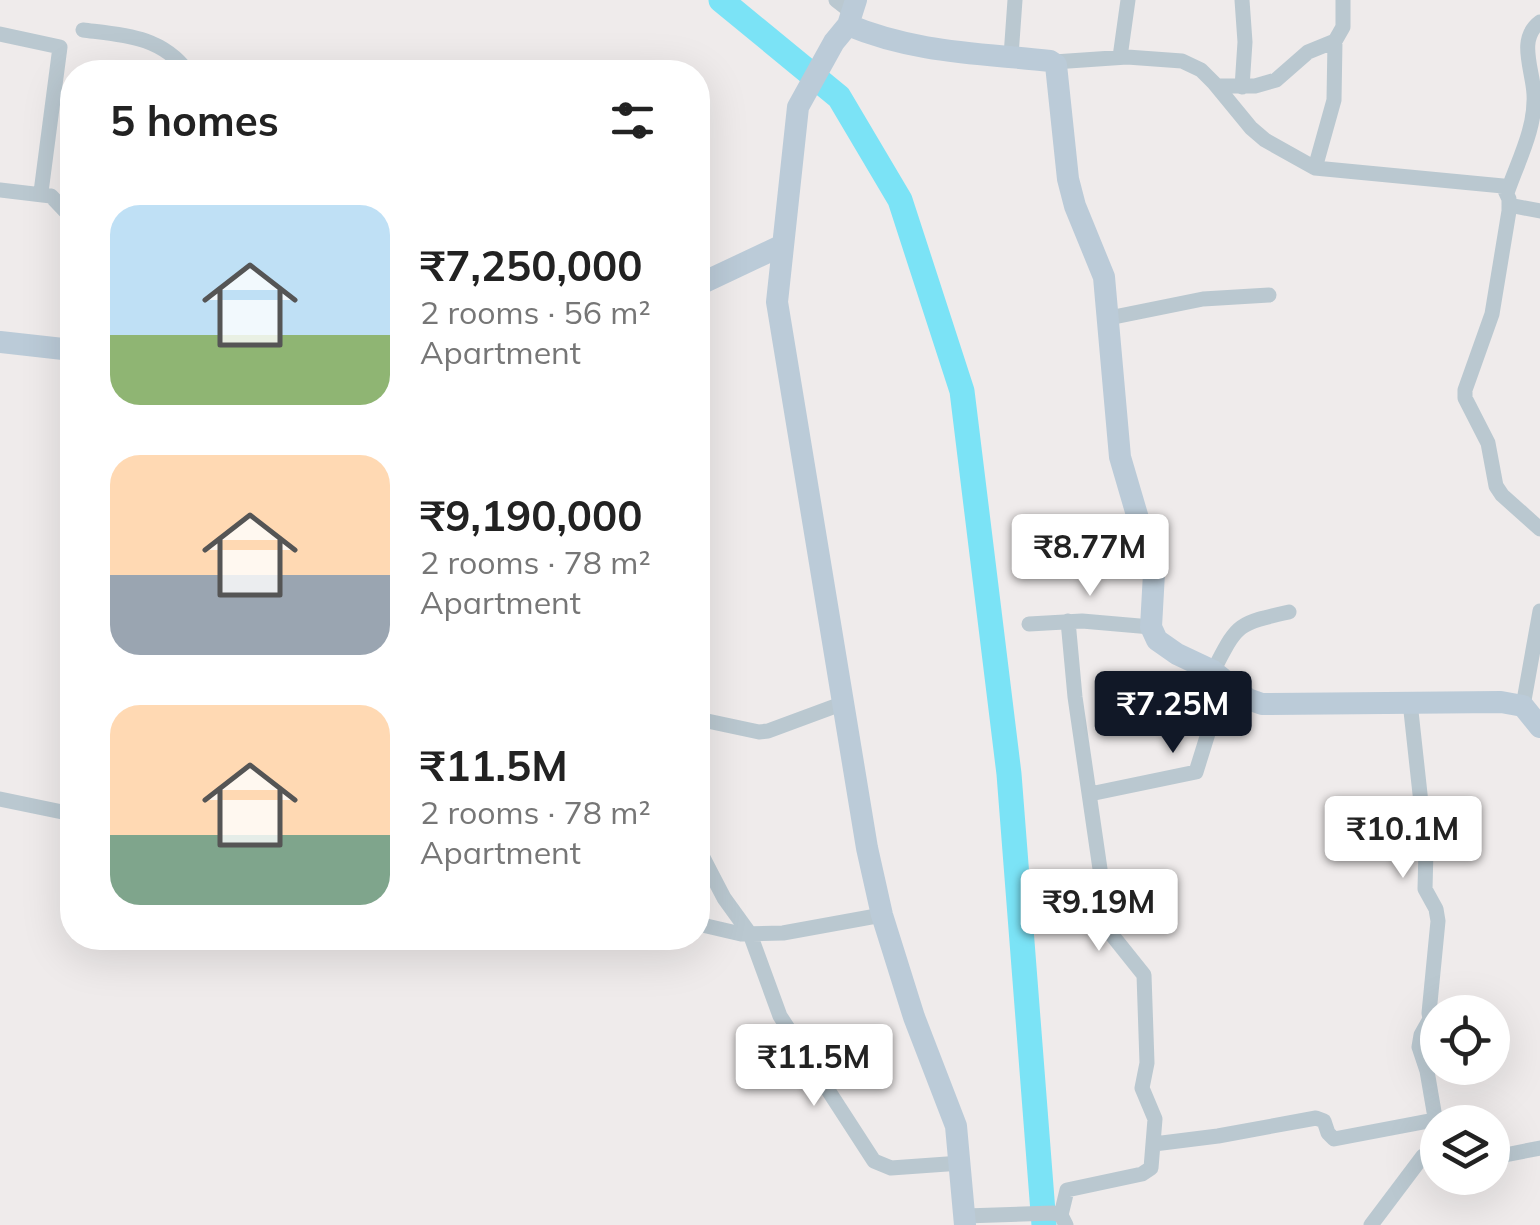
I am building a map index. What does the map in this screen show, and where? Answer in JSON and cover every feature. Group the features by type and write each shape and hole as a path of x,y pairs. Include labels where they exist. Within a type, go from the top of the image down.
{"street":[{"path":"1011,56 1015,0"},
{"path":"1120,57 1128,0"},
{"path":"1242,0 1242,86"},
{"path":"1316,168 1334,100 1335,42 1344,26 1343,0"},
{"path":"1068,621 1110,930 1144,975 1147,1054 1142,1088 1155,1118 1153,1164 1147,1172 1066,1190 1064,1220 1043,1212 965,1221 956,1126 914,1017 882,915 841,704 777,317 795,120 802,97 846,16 880,38 928,50 1054,62 1120,57 1182,61 1201,70 1264,140 1316,168 1494,183 1503,186 1508,199 1540,211"},
{"path":"1536,520 1496,486 1488,443 1465,398 1465,390 1495,302 1508,199 1533,119 1533,79 1526,42 1531,28 1540,22"},
{"path":"83,30 153,41 178,60"},
{"path":"0,34 60,47 42,192"},
{"path":"1217,86 1276,80 1308,52 1335,42"},
{"path":"1054,62 1068,179 1101,267 1120,457 1154,574 1151,627 1158,640 1248,698 1278,706 1501,702 1523,706 1540,727"},
{"path":"0,190 42,192 60,205"},
{"path":"710,279 783,245"},
{"path":"1109,318 1204,299 1269,295"},
{"path":"1,345 60,349"},
{"path":"1523,706 1540,611"},
{"path":"1090,794 1196,772 1218,676 1238,627 1250,620 1289,612"},
{"path":"1028,624 1068,621 1151,627"},
{"path":"1410,702 1426,849 1426,889 1438,921 1435,995"},
{"path":"710,721 758,732 841,704"},
{"path":"0,800 60,812"},
{"path":"710,871 750,934 780,1016 874,1161 892,1168 961,1163"},
{"path":"710,926 750,934 783,933 882,915"},
{"path":"1154,1144 1316,1118 1324,1121 1334,1138 1420,1127"},
{"path":"1510,1154 1540,1148"},
{"path":"1371,1225 1420,1160"}],"waterway":[{"path":"721,0 839,97 900,200 962,391 1009,774 1044,1225"}]}
